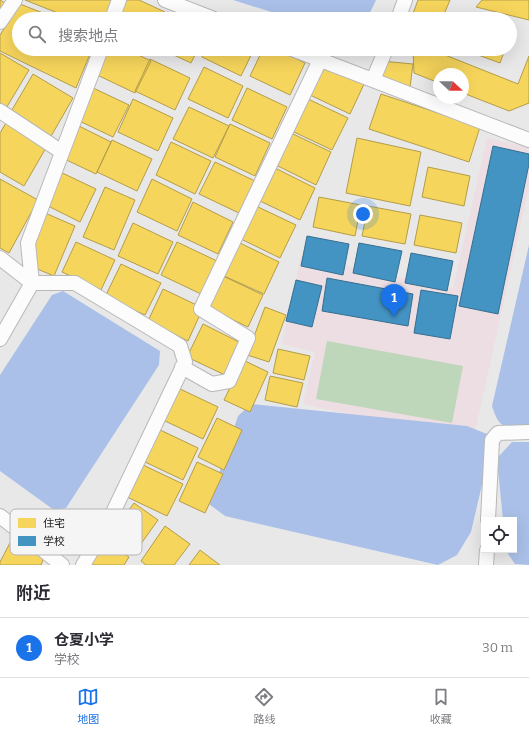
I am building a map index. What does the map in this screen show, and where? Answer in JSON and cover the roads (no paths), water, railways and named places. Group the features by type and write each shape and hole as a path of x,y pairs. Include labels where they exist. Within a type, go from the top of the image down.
{"lane":[{"path":"0,22 15,0"},
{"path":"115,12 119,0"},
{"path":"165,0 196,12"},
{"path":"401,12 405,0"},
{"path":"0,339 32,283 28,243 98,56"},
{"path":"310,56 529,140"},
{"path":"372,80 383,56"},
{"path":"182,366 212,384 229,381 248,338 201,309 320,60"},
{"path":"0,111 62,152"},
{"path":"0,258 32,283 75,283 180,346 185,362 115,509"},
{"path":"488,517 492,440 498,433 529,432"},
{"path":"0,516 10,524"},
{"path":"486,565 487,553"},
{"path":"49,555 62,565"},
{"path":"83,565 89,555"}],"water":[{"path":"233,0 376,0 370,12 272,12"},
{"path":"529,245 529,426 509,427 501,424 492,406"},
{"path":"63,291 160,351 159,365 66,508 60,509 53,509 0,471 0,375 52,295"},
{"path":"251,404 467,426 487,434 488,459 471,532 457,555 438,565 225,516 209,504 238,416"},
{"path":"512,442 529,442 529,565 515,564 507,553 517,553 517,517 503,517 498,470 499,456"}],"place":[{"name":"仓夏小学","path":"394,317"}]}
